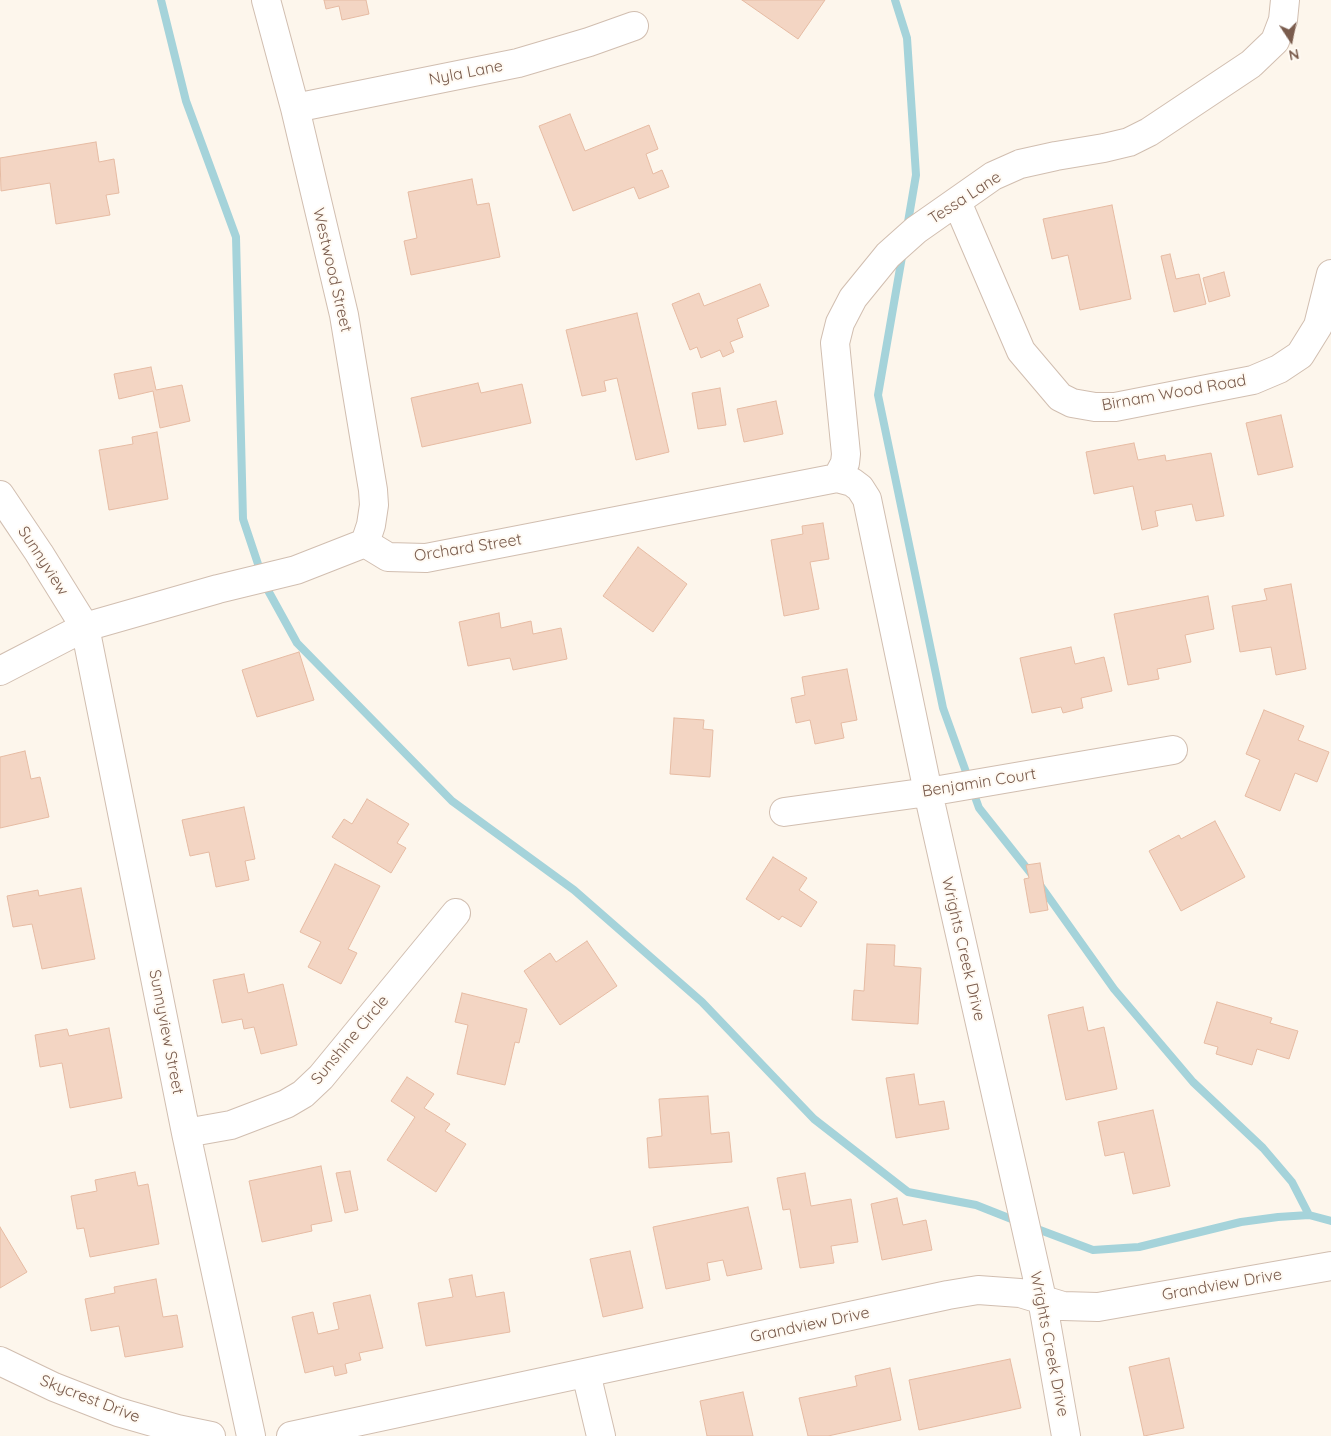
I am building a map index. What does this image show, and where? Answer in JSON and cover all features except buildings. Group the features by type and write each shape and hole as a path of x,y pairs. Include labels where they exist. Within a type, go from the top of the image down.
{"street":[{"name":"Westwood Street","path":"266,0 295,108 344,315 373,490 374,505 371,525 365,543"},
{"name":"Tessa Lane","path":"837,478 846,454 835,343 840,323 853,298 888,254 916,230 993,176 1020,164 1121,144 1149,132 1251,64 1275,41 1283,20 1285,0"},
{"name":"Nyla Lane","path":"295,108 518,62 589,42 634,26"},
{"name":"Birnam Wood Road","path":"957,202 1020,351 1060,397 1072,403 1095,408 1115,407 1253,380 1279,369 1300,355 1318,326 1331,274"},
{"name":"Orchard Street","path":"365,543 388,556 426,558 837,478"},
{"name":"Wrights Creek Drive","path":"837,478 852,482 860,488 867,499 928,792 1042,1299 1066,1436"},
{"name":"Sunnyview","path":"0,495 40,553 85,627"},
{"path":"0,671 85,627 218,589 296,570 365,543"},
{"name":"Sunnyview Street","path":"85,627 186,1132 251,1436"},
{"name":"Benjamin Court","path":"784,812 928,792 1173,750"},
{"name":"Sunshine Circle","path":"186,1132 231,1125 286,1104 303,1094 321,1077 456,913"},
{"name":"Grandview Drive","path":"291,1436 958,1293 978,1290 1020,1293 1063,1306 1098,1307 1331,1266"},
{"name":"Skycrest Drive","path":"0,1361 54,1387 118,1412 177,1429 211,1436"},
{"path":"586,1373 601,1436"}],"waterway":[{"path":"161,0 186,101 236,237 243,519 265,585 297,643 452,801 574,890 702,1002 814,1119 908,1192 976,1205 1019,1222"},
{"path":"895,0 907,38 916,175 907,228"},
{"path":"903,251 878,395 943,708 979,808 1033,876"},
{"path":"1040,885 1114,989 1193,1082 1263,1148 1292,1182 1309,1215"},
{"path":"1032,1227 1093,1250 1139,1247 1241,1222 1278,1217 1309,1215 1331,1221"}]}
